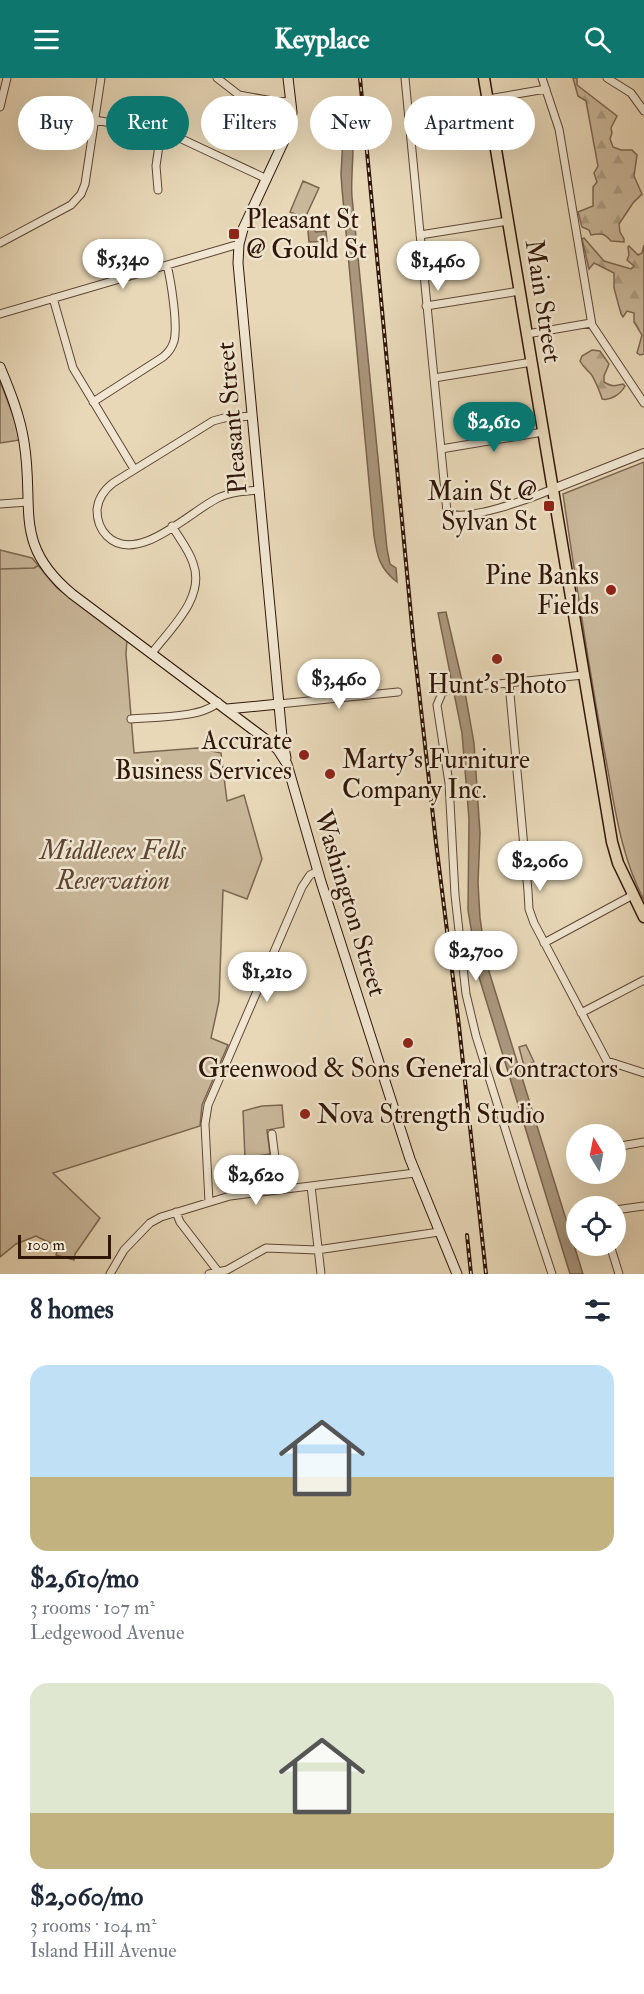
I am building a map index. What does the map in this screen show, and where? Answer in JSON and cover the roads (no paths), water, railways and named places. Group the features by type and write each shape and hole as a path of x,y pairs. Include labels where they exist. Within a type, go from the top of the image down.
{"main road":[{"name":"Pleasant Street","path":"288,78 290,96"},
{"name":"Main Street","path":"484,78 487,96"},
{"name":"Pleasant Street","path":"280,150 246,223 239,244 238,271 282,737 288,764"},
{"name":"Main Street","path":"496,150 613,847 618,863 644,917"},
{"name":"Washington Street","path":"0,367 22,431 26,453 28,502 33,542 37,554 48,571 72,594 268,741 288,764 318,871 415,1173 457,1274"},
{"path":"227,709 279,704"}],"street":[{"path":"0,107 7,78"},
{"path":"0,243 71,205 79,197 85,184 101,78"},
{"path":"217,78 231,90 246,96"},
{"path":"405,78 446,510 449,514 454,515 490,511 644,453"},
{"path":"542,78 559,129 591,323 644,403"},
{"path":"607,78 634,95 644,111"},
{"path":"505,96 546,89"},
{"path":"95,120 106,122"},
{"path":"189,141 267,179"},
{"path":"158,150 156,166 158,190"},
{"path":"420,235 508,220"},
{"path":"0,314 239,244"},
{"path":"93,402 163,357 171,349 175,331 167,265"},
{"path":"426,306 520,291"},
{"path":"53,298 73,368 134,469"},
{"path":"527,334 591,323"},
{"path":"434,378 532,362"},
{"path":"252,416 213,421 134,469 110,485 101,496 97,513 102,530 115,542 132,546 146,542 219,498 232,493 259,490"},
{"path":"441,449 543,432"},
{"path":"0,504 28,502"},
{"path":"152,653 189,604 196,587 193,563 172,526"},
{"path":"552,1274 469,1010 464,985 455,895 449,783 437,705 442,693 451,689 583,675"},
{"path":"509,683 529,909 544,943 607,1061 644,1072"},
{"path":"279,704 398,692"},
{"path":"131,719 198,712 213,708 218,702"},
{"path":"209,1202 205,1124 208,1105 300,891 307,879 318,871"},
{"path":"544,943 633,895"},
{"path":"581,1013 644,980"},
{"path":"272,1134 279,1190"},
{"path":"626,1145 644,1142"},
{"path":"110,1274 124,1250 150,1223 176,1212 230,1196 415,1173"},
{"path":"311,1186 321,1274"},
{"path":"626,1208 644,1206"},
{"path":"176,1212 180,1222 220,1273"},
{"path":"209,1274 220,1273 266,1248 317,1250 440,1232"},
{"path":"613,1256 619,1274"}],"waterway":[{"path":"0,569 34,568 39,565"}],"railway":[{"path":"360,78 414,647 486,1274"},
{"path":"467,1235 471,1274"}],"place":[{"name":"Pleasant St @ Gould St","path":"234,234"},
{"name":"Main St @ Sylvan St","path":"549,506"},
{"name":"Pine Banks Fields","path":"611,590"},
{"name":"Hunt's Photo","path":"497,659"},
{"name":"Accurate Business Services","path":"304,755"},
{"name":"Marty's Furniture Company Inc.","path":"330,774"},
{"name":"Greenwood & Sons General Contractors","path":"408,1043"},
{"name":"Nova Strength Studio","path":"305,1114"}],"park label":[{"name":"Middlesex Fells Reservation","path":"113,865"}]}
